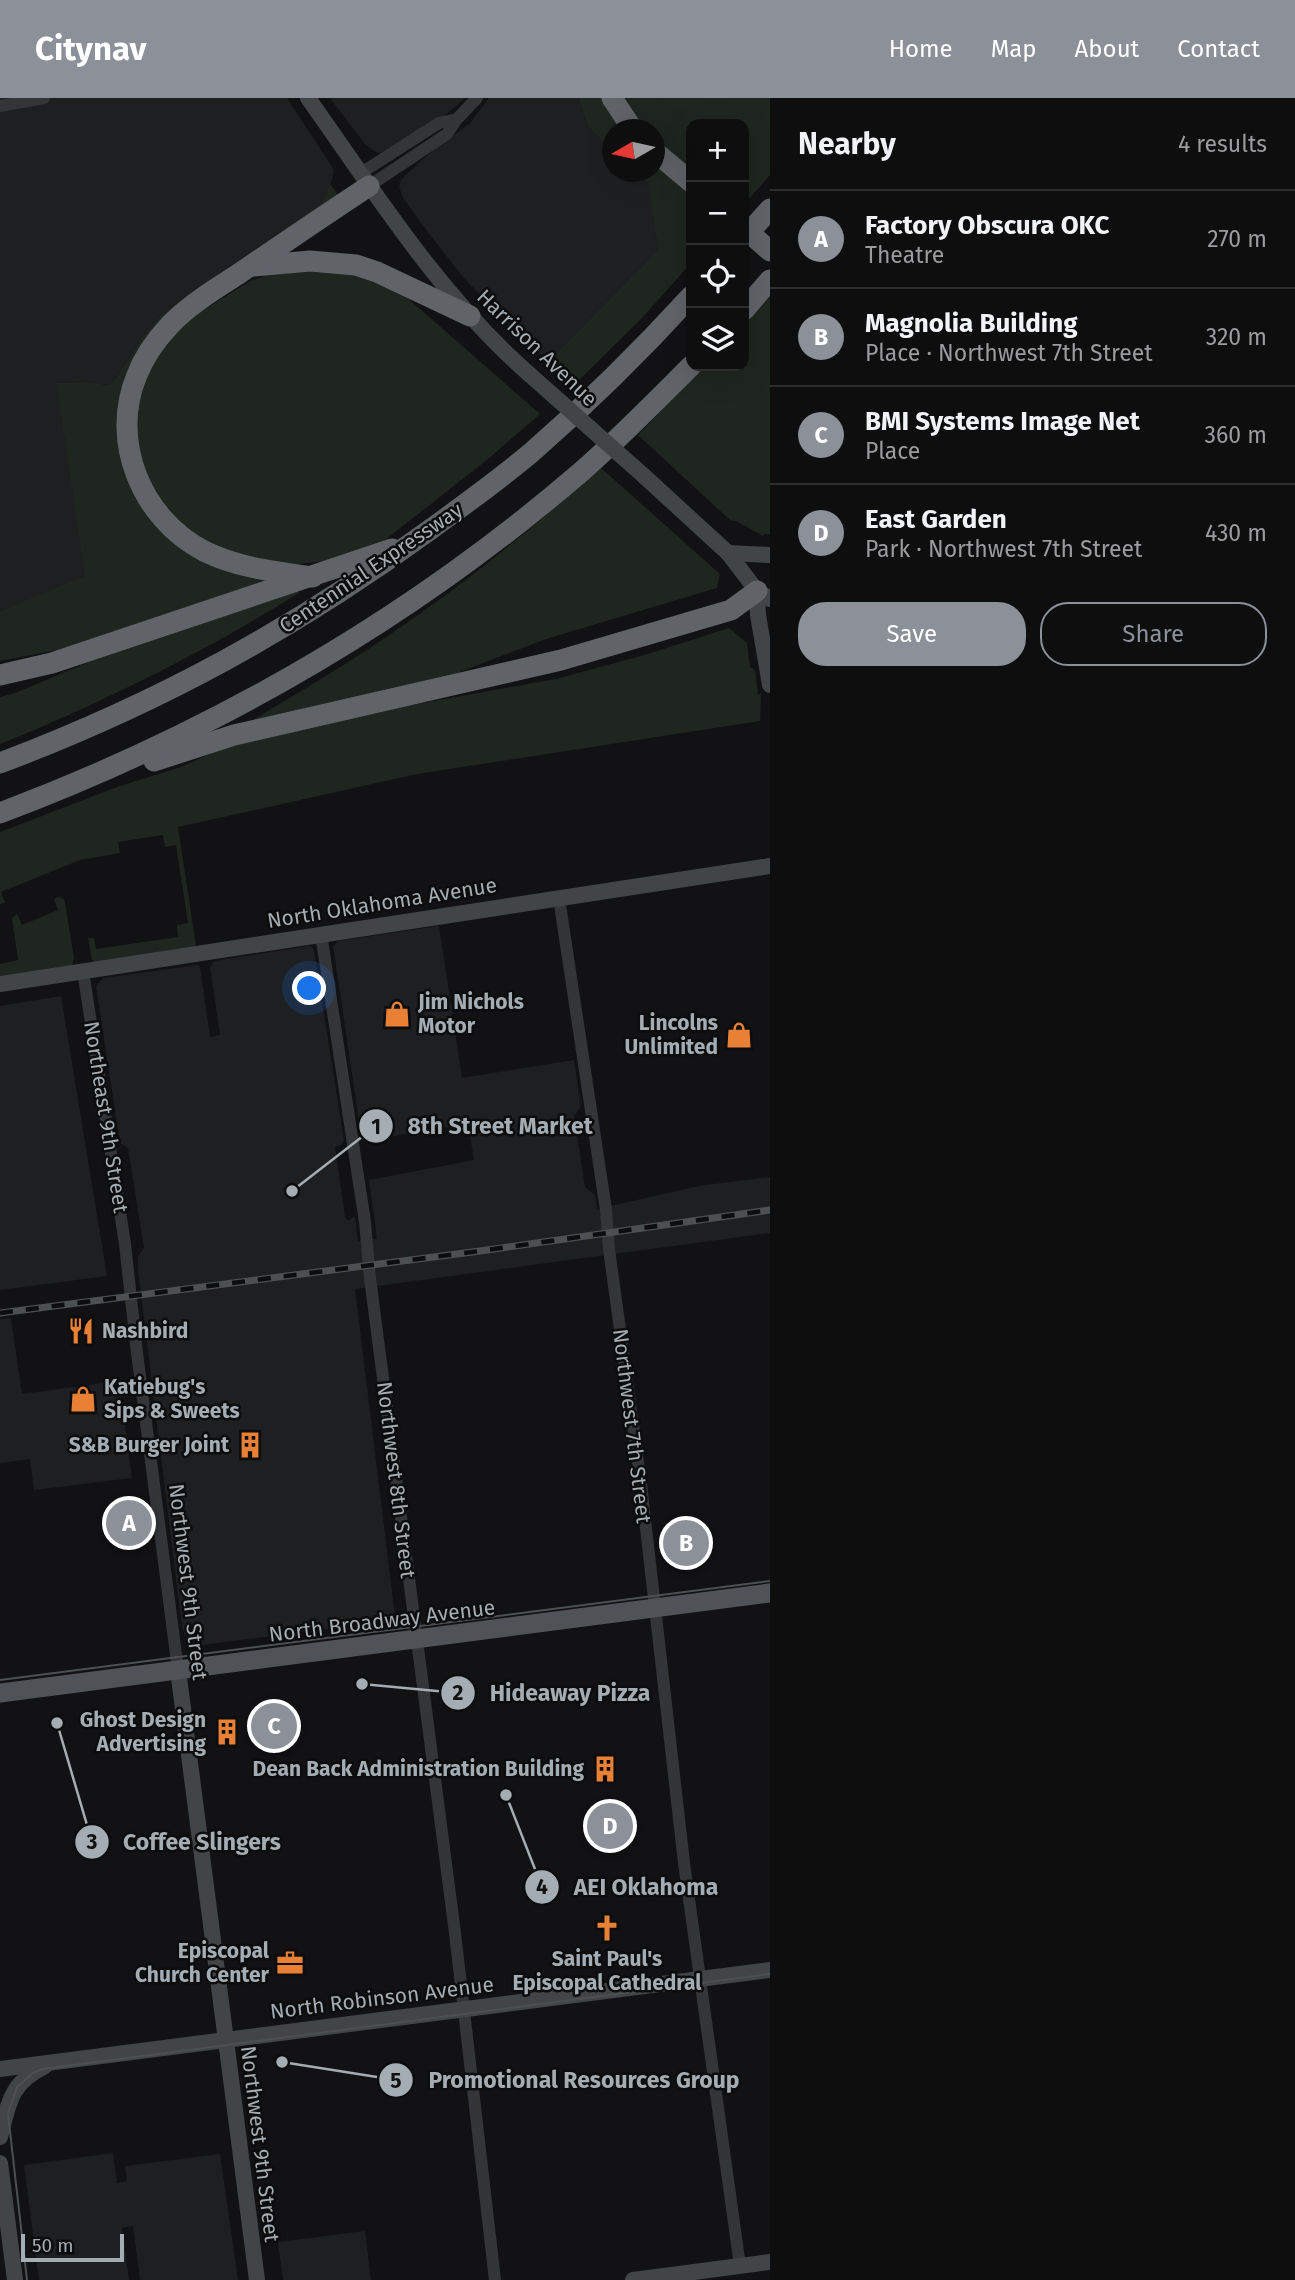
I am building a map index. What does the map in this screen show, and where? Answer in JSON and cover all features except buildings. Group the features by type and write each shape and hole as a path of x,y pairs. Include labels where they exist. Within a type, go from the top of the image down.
{"highway":[{"path":"612,98 626,119"},
{"path":"665,160 684,176"},
{"path":"313,577 267,571 225,560 178,536 148,500 131,462 128,408 136,375 170,324 365,179"},
{"path":"770,209 749,232 770,251"},
{"path":"248,267 310,261 356,265 377,272 470,316"},
{"path":"746,308 770,280"},
{"name":"Centennial Expressway","path":"0,764 57,742 219,665 347,589 493,484 532,452 596,394 686,301"},
{"path":"56,792 221,716 325,658 403,608 581,472 686,371"},
{"path":"0,675 52,663 414,541"},
{"path":"0,813 56,792 234,735 561,660 731,610 766,592"}],"main road":[{"name":"North Broadway Avenue","path":"0,1693 770,1593"}],"street":[{"path":"0,106 44,98"},
{"name":"Harrison Avenue","path":"308,98 424,260 470,316 503,351 644,476 766,592"},
{"path":"365,179 447,134 477,98"},
{"path":"728,553 770,555"},
{"path":"766,592 758,615 770,685"},
{"name":"North Oklahoma Avenue","path":"0,984 770,866"},
{"name":"Northwest 7th Street","path":"559,898 606,1210 608,1249 641,1484 684,1863 740,2266"},
{"name":"Northwest 8th Street","path":"321,933 365,1222 416,1639 450,1889 495,2280"},
{"name":"Northeast 9th Street","path":"83,971 128,1263"},
{"name":"Northwest 9th Street","path":"128,1263 137,1353 257,2280"},
{"name":"North Robinson Avenue","path":"0,2069 770,1970"},
{"path":"0,2137 8,2105 16,2087 32,2072 54,2062"},
{"path":"0,2163 15,2280"},
{"path":"632,2280 770,2262"}],"shaded area":[{"path":"0,98 287,98 334,170 323,202 163,313 146,332 114,381 108,385 85,382 56,383 86,577 0,611"},
{"path":"330,98 465,98 448,113 391,149 379,153 365,144"},
{"path":"489,98 578,98 589,128 602,141 602,182 648,184 658,250 548,361 463,277 403,198 399,187 401,180 430,153 470,123"},
{"path":"578,98 603,98 617,119 602,119 602,141 589,128"},
{"path":"619,98 770,98 770,175 749,199 749,119 686,119 686,166 665,149 665,119 635,119"},
{"path":"665,169 686,188 686,269 642,318 577,382 551,358 658,250 646,182 665,182"},
{"path":"330,184 339,196 185,301 131,370 145,509 266,577 266,583 88,644 0,661 0,611 85,576 56,383 85,382 108,385 114,381 146,332 163,313 323,202"},
{"path":"350,271 403,294 540,414 488,459 380,544 325,561 299,564 271,563 217,549 173,519 146,480 136,438 137,402 155,356 186,321 250,281 277,272"},
{"path":"770,297 770,534 763,536 730,520 638,435 699,371 749,371 749,319"},
{"path":"601,468 720,574 717,588 546,639 439,680 250,722 350,661 458,586"},
{"path":"297,589 299,593 190,656 77,711 0,744 0,697 122,648"},
{"path":"729,628 747,643 750,667 755,670 758,695 761,694 760,721 417,774 178,827 196,946 95,962 92,960 88,938 94,938 96,949 178,937 177,925 188,923 176,845 165,847 163,835 118,842 120,853 80,860 1,892 5,903 0,904 0,832 120,786 181,767 234,743 360,714 556,679"},
{"path":"54,899 64,899 65,903 74,958 72,965 0,977 0,964 18,960 12,918 17,914 22,925 58,910"},
{"path":"439,926 462,1078 574,1060 581,1106 574,1116 585,1187 595,1195 597,1209 699,1186 770,1177 770,1233 355,1289 395,1616 389,1621 194,1646 187,1640 182,1627 138,1270 138,1256 144,1248 128,1148 120,1143 96,986 103,978 198,965 210,1037 220,1035 210,967 214,961 312,947 344,1141 335,1147 345,1217 348,1221 355,1216 358,1241 377,1239 369,1180 474,1160 468,1124 362,1141 333,946 338,941"},
{"path":"61,996 107,1276 0,1290 0,1006"},
{"path":"11,1318 22,1394 119,1381 132,1478 34,1490 30,1459 0,1463 0,1319"},
{"path":"113,2153 117,2183 127,2181 125,2166 220,2154 238,2280 140,2280 133,2226 122,2228 129,2280 39,2280 24,2165"},
{"path":"365,2231 371,2280 283,2280 278,2242"}],"tram line":[{"path":"0,1680 770,1581"},
{"path":"27,2280 8,2114 17,2087 33,2073 43,2069 770,1974"}],"railway":[{"path":"0,1313 480,1251 770,1210"}],"place":[{"name":"Jim Nichols Motor","path":"397,1014"},
{"name":"Lincolns Unlimited","path":"739,1035"},
{"name":"8th Street Market","path":"292,1191"},
{"name":"Nashbird","path":"81,1331"},
{"name":"Katiebug's Sips & Sweets","path":"83,1399"},
{"name":"S&B Burger Joint","path":"250,1445"},
{"name":"Factory Obscura OKC","path":"129,1523"},
{"name":"Magnolia Building","path":"686,1543"},
{"name":"Hideaway Pizza","path":"362,1684"},
{"name":"Coffee Slingers","path":"57,1723"},
{"name":"BMI Systems Image Net","path":"274,1726"},
{"name":"Ghost Design Advertising","path":"227,1732"},
{"name":"Dean Back Administration Building","path":"605,1769"},
{"name":"AEI Oklahoma","path":"506,1795"},
{"name":"East Garden","path":"610,1826"},
{"name":"Saint Paul's Episcopal Cathedral","path":"607,1928"},
{"name":"Episcopal Church Center","path":"290,1963"},
{"name":"Promotional Resources Group","path":"282,2062"}]}
